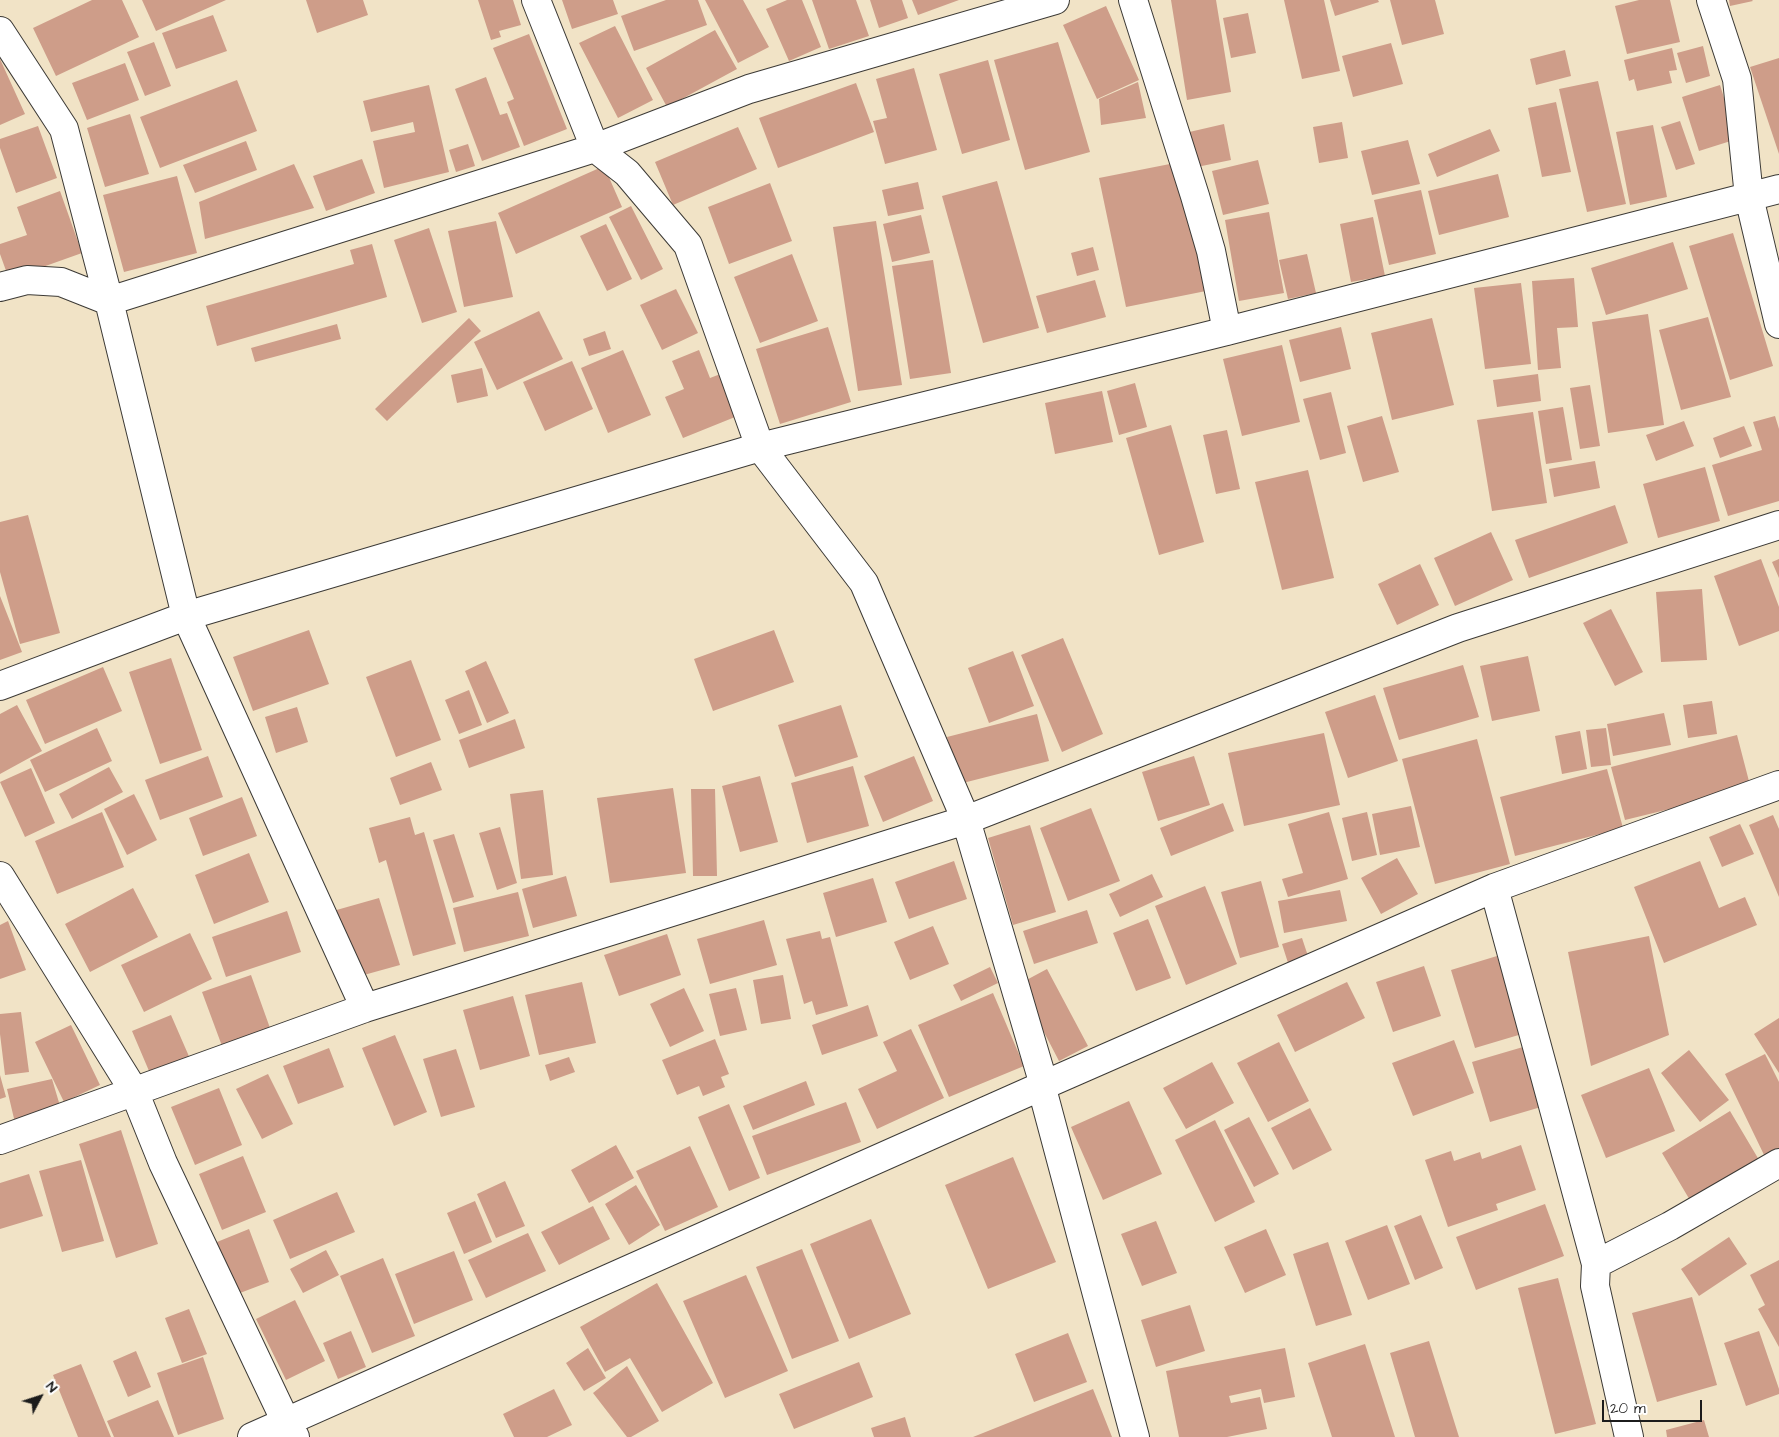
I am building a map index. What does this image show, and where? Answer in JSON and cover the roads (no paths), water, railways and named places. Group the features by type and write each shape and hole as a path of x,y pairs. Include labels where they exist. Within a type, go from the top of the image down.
{"street":[{"path":"536,0 595,148 627,173 688,245 760,447 864,583 966,820 1044,1086 1044,1096 1135,1437"},
{"path":"0,287 27,280 61,282 109,301 595,148 749,89 1055,0"},
{"path":"1133,0 1195,196 1210,251 1227,331"},
{"path":"1711,0 1737,79 1749,197 1779,324"},
{"path":"0,31 64,130 109,301 186,616 365,1008"},
{"path":"0,686 186,616 760,447 1227,331 1779,189"},
{"path":"0,1140 365,1008 966,820 1458,628 1779,525"},
{"path":"252,1437 290,1429 1044,1086 1494,888 1779,786"},
{"path":"0,876 134,1091 163,1163 290,1429"},
{"path":"1494,888 1596,1264 1595,1286 1629,1437"},
{"path":"1596,1264 1670,1226 1779,1163"}]}
